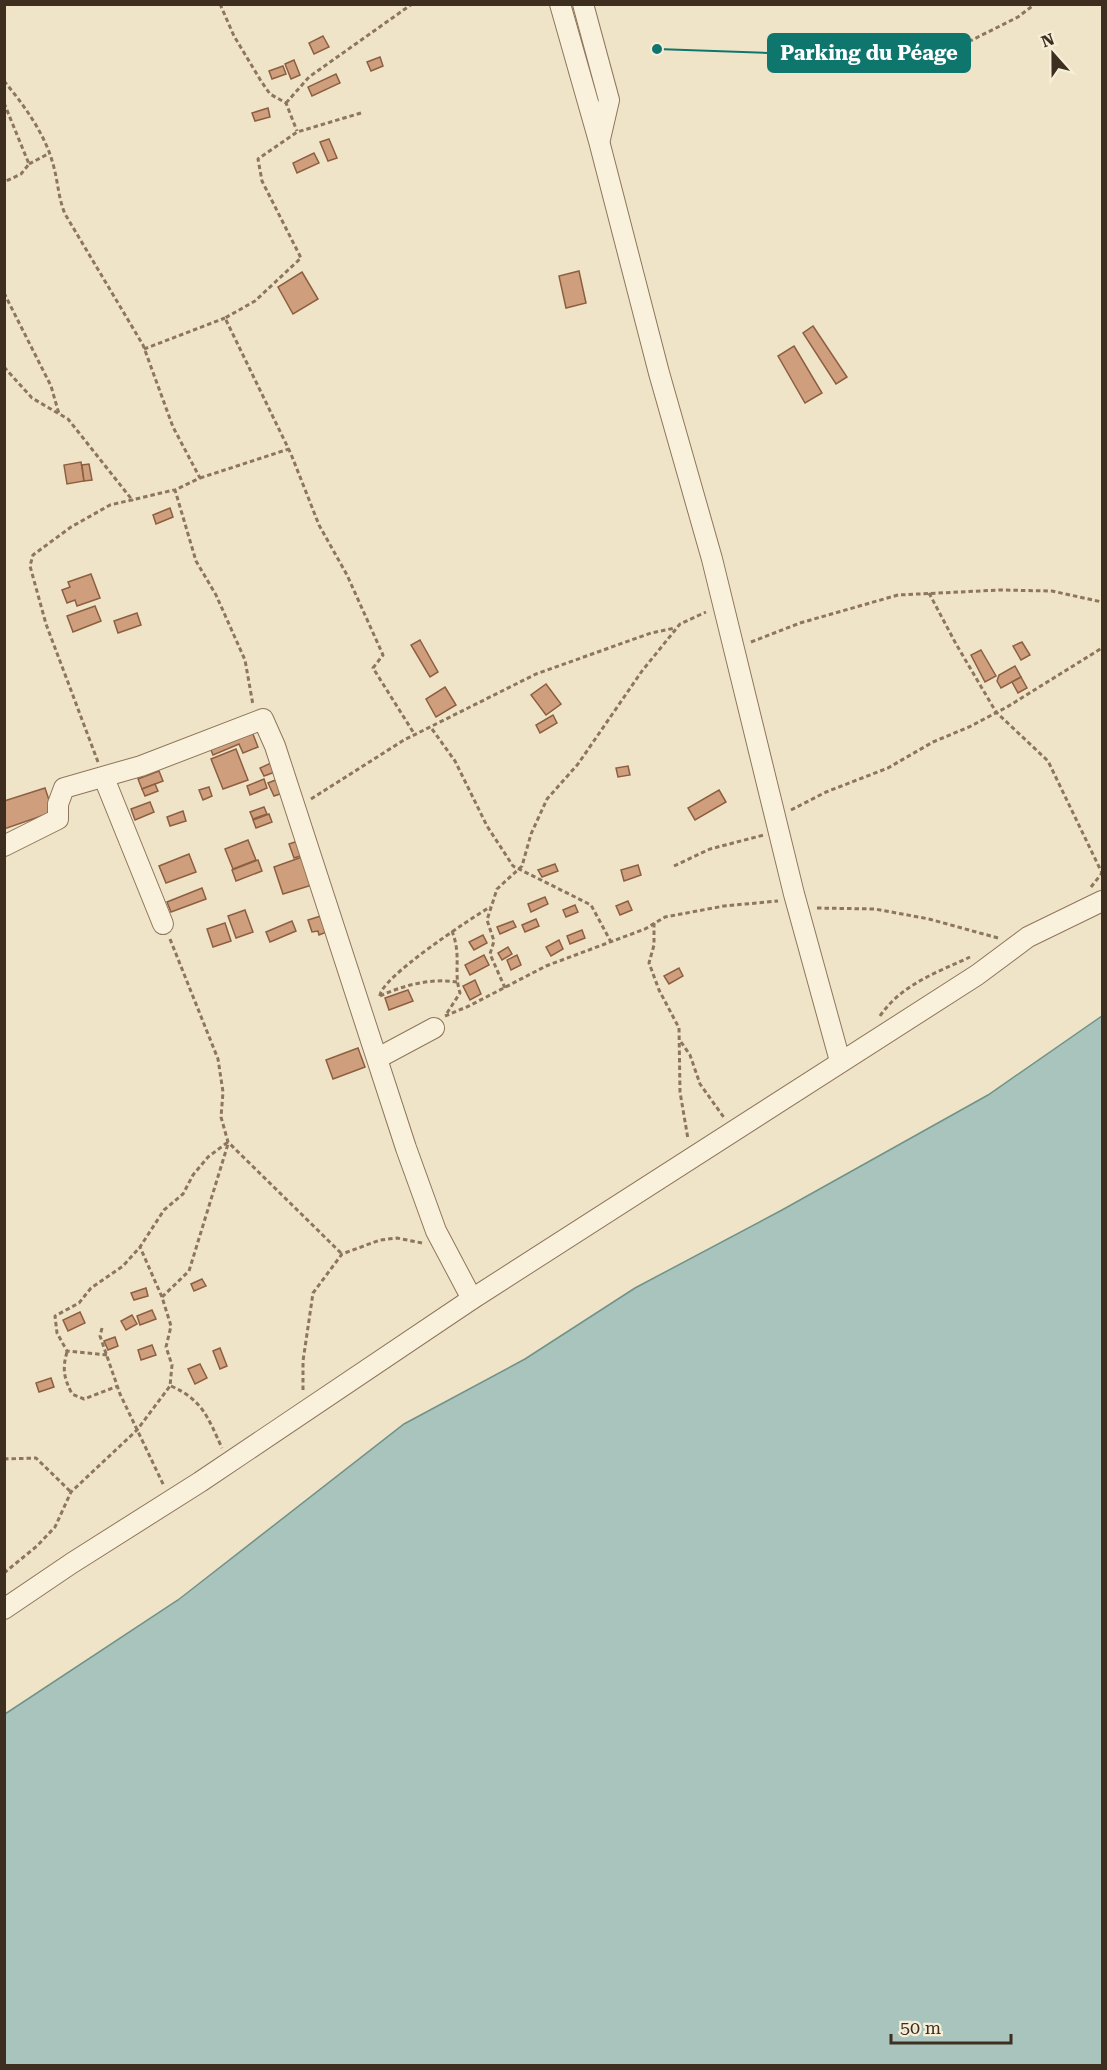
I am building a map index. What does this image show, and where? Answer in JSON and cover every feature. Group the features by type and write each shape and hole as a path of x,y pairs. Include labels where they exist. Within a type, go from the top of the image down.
{"street":[{"path":"560,4 599,141 659,374 734,640 796,903 840,1061"},
{"path":"583,4 609,100 599,141"},
{"path":"4,846 58,819 58,804 64,788 104,778 263,719 378,1058 409,1158 445,1248 472,1299"},
{"path":"104,778 164,924"},
{"path":"4,1609 229,1463 472,1299 977,975 1028,937 1102,901"},
{"path":"378,1058 440,1022"}],"path":[{"path":"220,4 234,36 261,81 270,94 286,103 297,132"},
{"path":"286,103 309,76 412,4"},
{"path":"962,45 1018,17 1035,4"},
{"path":"4,81 34,121 53,163 57,195 65,214 144,349 173,427 200,478"},
{"path":"4,103 29,165"},
{"path":"144,349 225,318 255,301 301,258 262,181 258,159 297,132 361,113"},
{"path":"4,182 21,174 29,165 48,153"},
{"path":"4,293 51,386 59,414"},
{"path":"225,318 289,448 319,525 347,575 383,656 374,668 415,735"},
{"path":"4,367 32,398 68,419 133,501"},
{"path":"104,778 46,624 30,566 33,555 86,517 110,505 175,490 200,478 289,448"},
{"path":"175,490 187,538 196,561 232,629 245,660 251,700 263,719"},
{"path":"734,640 751,642 800,623 898,595 1052,591 1102,602"},
{"path":"929,593 996,712 1048,761 1102,873"},
{"path":"505,988 490,954 494,941 487,920 497,889 519,870 547,799 578,764 623,696 677,628 695,615 713,610 726,610"},
{"path":"294,807 415,735 431,729 536,674 651,633 677,628"},
{"path":"675,866 718,846 738,840 755,839 768,833 799,804 888,768 933,742 969,727 1102,648"},
{"path":"431,729 455,761 499,846 519,870 591,905 610,942"},
{"path":"440,1022 546,966 610,942 664,917 724,906 796,903 830,909 875,909 988,934 1003,940"},
{"path":"380,996 383,986 452,931 491,907"},
{"path":"654,923 654,945 650,963 659,990 679,1028 681,1106 694,1155"},
{"path":"164,924 218,1059 223,1092 221,1116 228,1142 342,1254"},
{"path":"440,1022 460,993 457,982 459,960 452,931"},
{"path":"360,1004 394,989 441,979 457,982"},
{"path":"681,1042 690,1055 700,1084 734,1129"},
{"path":"118,1386 84,1399 72,1394 64,1377 63,1366 67,1351 57,1333 55,1316 79,1303 91,1288 123,1266 140,1247 164,1210 183,1194 193,1174 208,1157 228,1142"},
{"path":"162,1297 189,1271 228,1142"},
{"path":"306,1410 303,1361 313,1293 342,1254 380,1239 397,1238 445,1248"},
{"path":"4,1572 37,1546 55,1527 71,1492 137,1430 170,1386 172,1365 166,1347 171,1326 162,1297 140,1247"},
{"path":"102,1328 100,1336 118,1386 171,1501"},
{"path":"67,1351 107,1355"},
{"path":"170,1386 186,1393 203,1407 229,1463"},
{"path":"4,1459 36,1458 71,1492"}],"water":[{"path":"1102,1016 1102,2065 5,2065 5,1714 178,1600 404,1424 525,1359 635,1288 782,1210 988,1095"}],"building":[{"path":"323,36 329,47 314,54 309,43"},
{"path":"380,57 383,66 371,71 367,62"},
{"path":"294,60 300,75 291,79 285,64"},
{"path":"283,66 286,74 272,79 269,71"},
{"path":"336,74 340,83 312,96 308,87"},
{"path":"268,108 270,117 255,121 252,113"},
{"path":"329,139 337,158 328,161 320,142"},
{"path":"314,153 319,163 297,173 293,163"},
{"path":"579,271 586,303 566,308 559,276"},
{"path":"302,272 318,299 293,314 278,287"},
{"path":"813,326 847,377 836,384 803,333"},
{"path":"794,346 822,393 805,403 778,356"},
{"path":"81,462 84,481 67,484 64,465"},
{"path":"89,464 92,480 84,481 82,465"},
{"path":"170,508 173,517 156,524 153,515"},
{"path":"91,574 100,598 77,606 75,600 67,603 62,590 70,587 68,582"},
{"path":"95,606 101,621 73,632 67,616"},
{"path":"137,613 141,625 118,633 114,621"},
{"path":"420,640 438,672 430,677 411,645"},
{"path":"1022,642 1030,655 1021,660 1013,646"},
{"path":"981,650 996,676 985,682 971,655"},
{"path":"1015,666 1021,677 1001,688 997,681 999,675"},
{"path":"1021,677 1027,688 1018,693 1012,682"},
{"path":"546,684 561,704 546,715 531,695"},
{"path":"445,687 456,705 436,717 426,699"},
{"path":"553,715 557,723 540,733 536,725"},
{"path":"251,729 258,747 243,753 239,744 213,755 209,745"},
{"path":"236,749 248,780 223,789 211,759"},
{"path":"271,763 275,772 264,776 260,768"},
{"path":"628,766 630,775 618,777 616,768"},
{"path":"159,771 163,781 142,789 138,779"},
{"path":"264,779 267,788 250,795 247,786"},
{"path":"278,779 283,793 274,796 268,783"},
{"path":"155,784 158,791 145,796 142,789"},
{"path":"209,787 212,796 203,800 199,790"},
{"path":"45,788 53,812 4,829 4,801"},
{"path":"719,790 726,802 695,820 688,808"},
{"path":"150,802 154,812 135,820 131,809"},
{"path":"264,807 267,814 253,819 250,812"},
{"path":"183,811 186,821 170,826 167,817"},
{"path":"269,814 272,822 256,828 253,820"},
{"path":"248,840 256,860 233,869 225,849"},
{"path":"298,841 303,855 294,858 289,844"},
{"path":"189,854 196,872 166,883 159,866"},
{"path":"302,857 312,885 283,894 274,867"},
{"path":"258,860 262,871 236,881 232,870"},
{"path":"555,864 558,871 542,877 538,870"},
{"path":"638,865 641,875 624,881 621,870"},
{"path":"202,888 206,899 171,912 167,902"},
{"path":"545,897 548,904 531,912 528,904"},
{"path":"628,901 632,910 620,915 616,906"},
{"path":"575,905 578,912 566,917 563,910"},
{"path":"245,910 253,932 236,938 228,916"},
{"path":"324,915 329,931 319,935 318,931 312,932 308,920"},
{"path":"536,919 539,926 525,932 522,925"},
{"path":"292,921 296,931 270,942 266,932"},
{"path":"513,921 516,927 500,934 497,927"},
{"path":"225,923 231,941 213,947 207,929"},
{"path":"582,930 585,938 570,944 567,936"},
{"path":"483,935 487,943 474,950 469,942"},
{"path":"559,940 563,949 551,956 546,947"},
{"path":"508,947 512,954 502,960 498,953"},
{"path":"484,955 489,965 470,975 465,965"},
{"path":"517,955 521,965 511,970 507,960"},
{"path":"679,968 683,976 669,984 664,976"},
{"path":"475,980 481,994 470,1000 463,986"},
{"path":"408,990 413,1001 389,1010 385,998"},
{"path":"358,1048 365,1067 333,1079 326,1060"},
{"path":"202,1279 206,1286 194,1291 191,1284"},
{"path":"146,1288 148,1296 134,1300 131,1293"},
{"path":"152,1310 156,1319 140,1325 137,1316"},
{"path":"80,1312 85,1323 68,1331 63,1320"},
{"path":"132,1315 137,1324 126,1330 121,1321"},
{"path":"115,1337 118,1346 108,1350 104,1341"},
{"path":"152,1345 156,1355 141,1360 138,1350"},
{"path":"220,1348 227,1366 220,1369 213,1351"},
{"path":"200,1364 207,1378 195,1384 188,1369"},
{"path":"51,1378 54,1387 39,1392 36,1383"}],"place":[{"name":"Parking du Péage","path":"657,49"}]}
